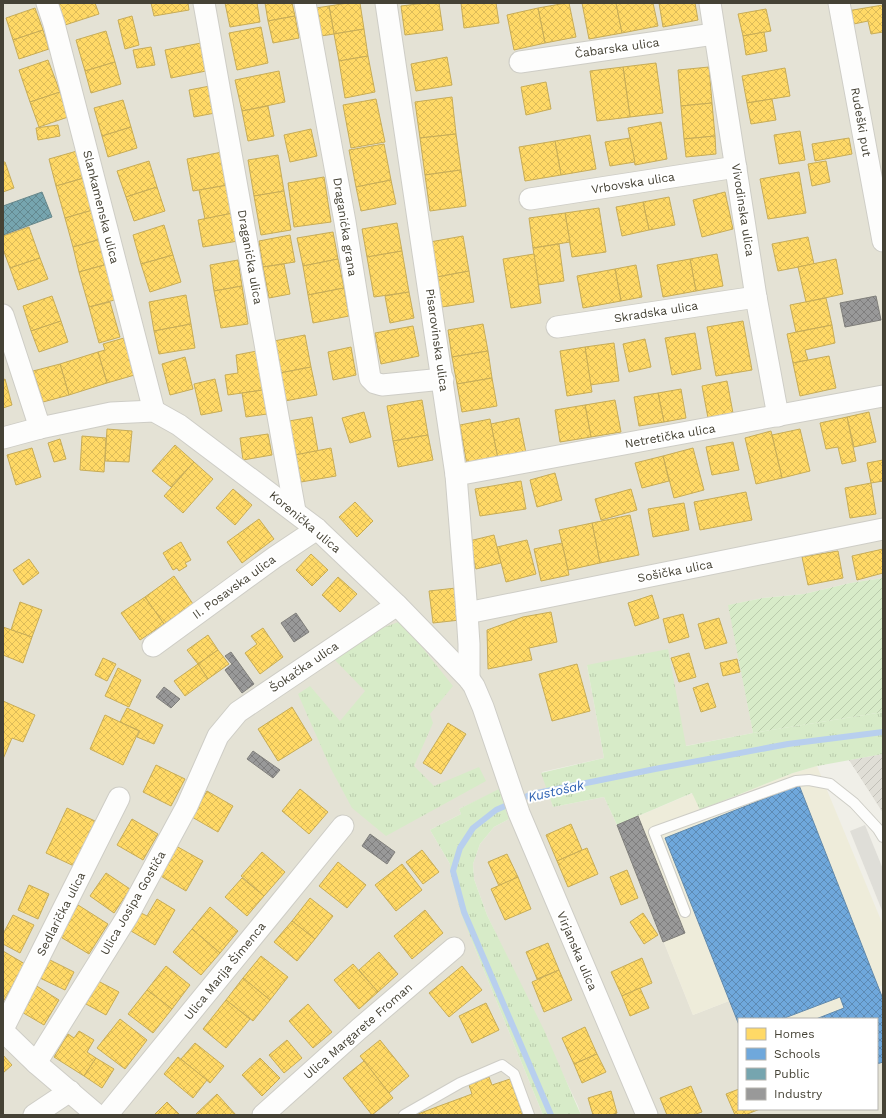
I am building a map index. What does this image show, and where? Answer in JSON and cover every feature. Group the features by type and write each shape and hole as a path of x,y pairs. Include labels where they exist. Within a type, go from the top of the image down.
{"street":[{"name":"Slankamenska ulica","path":"47,3 54,24 154,411"},
{"name":"Draganićka ulica","path":"204,3 295,511"},
{"name":"Draganićka grana","path":"304,3 344,215 370,378 375,383 382,385 443,379"},
{"name":"Pisarovinska ulica","path":"386,3 443,379 456,475 469,644 469,679"},
{"name":"Vivodinska ulica","path":"710,3 756,296 778,416"},
{"name":"Rudeški put","path":"839,3 883,241"},
{"name":"Čabarska ulica","path":"520,62 714,34"},
{"name":"Vrbovska ulica","path":"530,199 736,167"},
{"name":"Skradska ulica","path":"556,327 756,296"},
{"path":"3,315 40,428"},
{"name":"Netretička ulica","path":"456,475 883,396"},
{"path":"3,438 40,428 111,413 154,411"},
{"name":"Korenička ulica","path":"154,411 179,425 317,529 397,605 469,679 484,707 510,786"},
{"name":"II. Posavska ulica","path":"153,646 275,557 317,529"},
{"name":"Sošička ulica","path":"467,613 883,529"},
{"name":"Šokačka ulica","path":"218,736 238,712 397,605"},
{"name":"Ulica Josipa Gostiča","path":"36,1063 127,917 187,806 218,736"},
{"name":"Virjanska ulica","path":"510,786 519,813 647,1115"},
{"name":"Sedlarička ulica","path":"3,1030 119,798"},
{"name":"Ulica Marija Šimenca","path":"107,1115 343,826"},
{"name":"Ulica Margarete Froman","path":"263,1115 359,1029 454,948"},
{"path":"3,1030 36,1063 97,1115"},
{"path":"34,1115 70,1091"}],"lane":[{"path":"685,912 654,832 796,781 809,780 830,784 854,803 878,829 883,837"},
{"path":"404,1115 460,1083 502,1065 514,1074 529,1115"}],"shaded area":[{"path":"3,3 883,3 883,578 850,583 804,594 763,598 729,605 753,733 685,746 587,665 604,758 542,772 553,807 604,797 617,825 693,1015 729,1001 738,1023 738,1110 878,1110 878,1064 883,1062 883,1115 581,1115 487,915 474,879 473,864 480,844 494,827 509,819 499,790 459,809 461,814 430,830 450,864 450,872 474,946 543,1115 3,1115"},
{"path":"883,754 883,813 849,760"},
{"path":"817,766 883,925 883,985 879,987 883,999 883,1062 878,1064 878,1018 738,1018 738,1023 729,1001 693,1015 617,825 693,793 700,810 793,773"},
{"path":"865,825 883,869 883,913 850,831"}],"green space":[{"path":"883,578 883,712 753,733 728,605 763,598 804,594 850,583"},
{"path":"401,621 453,686 430,714 433,723 414,766 434,786 479,767 486,781 386,836 352,808 331,769 298,694 310,686 340,721 365,691 332,657 380,629"},
{"path":"668,649 686,746 753,733 883,712 883,754 817,766 793,773 700,810 692,793 617,825 604,797 553,807 541,773 604,758 587,665"},
{"path":"499,789 509,819 494,827 480,844 473,864 474,879 487,915 544,1030 581,1115 543,1115 461,913 450,872 450,864 430,830 461,814 459,809"}],"building: Homes":[{"path":"58,3 95,3 99,14 65,25"},
{"path":"151,3 188,3 189,10 154,16"},
{"path":"225,3 257,3 260,22 230,27"},
{"path":"265,3 292,3 295,16 268,21"},
{"path":"360,3 364,29 334,34 329,6"},
{"path":"439,3 443,30 405,35 401,6"},
{"path":"461,3 496,3 499,23 464,28"},
{"path":"569,3 576,37 545,43 538,8"},
{"path":"582,3 616,3 622,33 589,39"},
{"path":"616,3 653,3 658,26 622,33"},
{"path":"659,3 695,3 698,20 663,27"},
{"path":"883,5 883,32 871,34 868,21 849,25 847,11"},
{"path":"329,6 334,34 321,36 316,8"},
{"path":"35,8 43,30 13,40 6,18"},
{"path":"538,8 545,43 514,50 507,15"},
{"path":"766,9 771,31 743,36 738,14"},
{"path":"132,16 139,45 125,49 118,20"},
{"path":"295,16 299,38 273,43 268,21"},
{"path":"261,27 268,63 237,70 229,33"},
{"path":"364,29 368,56 339,61 334,34"},
{"path":"43,30 49,49 19,59 13,40"},
{"path":"106,31 115,62 85,71 76,40"},
{"path":"764,32 767,51 746,55 743,36"},
{"path":"201,43 206,71 171,78 165,50"},
{"path":"151,47 155,65 137,68 133,50"},
{"path":"368,56 375,92 345,98 339,61"},
{"path":"447,57 452,85 416,91 411,64"},
{"path":"48,60 60,92 30,102 19,70"},
{"path":"115,62 121,84 91,93 85,71"},
{"path":"656,63 663,113 630,117 623,67"},
{"path":"623,67 630,117 597,121 590,71"},
{"path":"709,67 712,103 681,106 678,70"},
{"path":"785,68 790,96 747,103 742,76"},
{"path":"279,71 285,102 242,111 235,80"},
{"path":"546,82 551,109 526,115 521,87"},
{"path":"210,86 215,113 194,117 189,90"},
{"path":"60,92 68,117 39,127 30,102"},
{"path":"452,97 456,134 420,138 415,102"},
{"path":"376,99 385,142 351,148 343,105"},
{"path":"772,99 776,120 751,124 747,103"},
{"path":"123,100 131,127 102,136 94,108"},
{"path":"712,103 715,136 684,139 681,106"},
{"path":"268,106 274,136 248,141 242,111"},
{"path":"661,122 667,159 635,165 628,128"},
{"path":"58,125 60,136 38,140 36,128"},
{"path":"131,127 137,148 108,157 102,136"},
{"path":"311,129 317,156 290,162 284,135"},
{"path":"800,131 805,160 779,164 774,135"},
{"path":"456,134 461,170 425,175 420,138"},
{"path":"590,135 596,169 561,175 555,141"},
{"path":"715,136 716,154 686,157 684,139"},
{"path":"630,138 635,162 610,166 605,142"},
{"path":"849,138 852,154 815,161 812,144"},
{"path":"555,141 561,175 525,181 519,147"},
{"path":"384,144 391,180 356,187 349,150"},
{"path":"77,151 84,178 56,186 49,159"},
{"path":"222,152 228,185 193,191 187,159"},
{"path":"278,155 284,191 254,196 248,160"},
{"path":"149,161 157,187 126,197 117,171"},
{"path":"826,161 830,182 812,186 808,164"},
{"path":"3,162 5,162 14,188 3,192"},
{"path":"461,170 466,206 430,211 425,175"},
{"path":"799,172 806,213 768,219 760,179"},
{"path":"324,177 331,222 294,227 288,183"},
{"path":"84,178 93,210 65,218 56,186"},
{"path":"391,180 396,204 361,211 356,187"},
{"path":"228,185 233,213 205,219 199,190"},
{"path":"157,187 165,211 134,221 126,197"},
{"path":"284,191 291,230 261,235 254,196"},
{"path":"725,192 733,229 702,237 693,200"},
{"path":"669,197 675,225 649,230 643,202"},
{"path":"643,202 649,230 622,236 616,207"},
{"path":"599,208 606,252 572,257 565,213"},
{"path":"93,210 101,239 73,247 65,218"},
{"path":"233,213 238,241 203,247 198,220"},
{"path":"565,213 570,242 533,248 529,218"},
{"path":"397,223 402,251 367,257 362,229"},
{"path":"164,225 173,255 141,264 133,235"},
{"path":"29,227 40,258 10,268 3,249 3,236"},
{"path":"333,232 338,259 303,266 297,238"},
{"path":"290,235 295,262 263,267 259,241"},
{"path":"463,236 469,271 437,277 430,242"},
{"path":"808,237 814,264 778,271 772,244"},
{"path":"101,239 108,264 79,272 73,247"},
{"path":"559,244 564,281 538,285 533,248"},
{"path":"402,251 409,292 374,297 367,257"},
{"path":"534,254 541,303 511,308 503,259"},
{"path":"717,254 723,286 696,291 690,259"},
{"path":"173,255 181,282 150,292 141,264"},
{"path":"40,258 48,279 18,290 10,268"},
{"path":"338,259 344,288 308,295 303,266"},
{"path":"690,259 696,291 663,297 657,265"},
{"path":"836,259 843,294 806,302 798,267"},
{"path":"238,260 242,286 214,291 210,265"},
{"path":"108,264 118,299 89,307 79,272"},
{"path":"284,264 290,294 269,298 263,267"},
{"path":"636,265 642,297 621,301 615,269"},
{"path":"615,269 621,301 583,308 577,276"},
{"path":"469,271 474,302 442,307 437,277"},
{"path":"242,286 248,324 221,328 214,291"},
{"path":"344,288 349,316 313,323 308,295"},
{"path":"409,292 414,318 390,323 385,296"},
{"path":"186,295 191,324 154,331 149,302"},
{"path":"52,296 61,321 31,331 23,306"},
{"path":"826,298 832,325 796,332 790,305"},
{"path":"110,302 120,337 99,343 89,307"},
{"path":"61,321 68,342 39,352 31,331"},
{"path":"743,321 752,370 716,376 707,327"},
{"path":"191,324 195,348 159,354 154,331"},
{"path":"483,324 488,351 452,357 448,330"},
{"path":"832,325 835,343 805,350 808,360 793,363 787,334"},
{"path":"413,326 419,356 381,364 375,333"},
{"path":"695,333 701,369 672,375 665,338"},
{"path":"305,335 311,367 280,373 274,341"},
{"path":"124,338 125,344 129,343 138,374 107,383 98,352 105,350 103,344"},
{"path":"645,339 651,367 629,372 623,344"},
{"path":"614,343 619,381 590,385 585,347"},
{"path":"351,347 356,375 333,380 328,352"},
{"path":"585,347 592,392 567,396 560,351"},
{"path":"257,351 263,390 228,395 225,375 238,373 236,355"},
{"path":"488,351 492,378 457,384 452,357"},
{"path":"98,352 107,383 69,395 60,364"},
{"path":"829,356 836,388 800,396 793,363"},
{"path":"185,357 193,389 170,395 162,364"},
{"path":"60,364 69,395 43,402 33,371"},
{"path":"311,367 317,395 285,401 280,373"},
{"path":"492,378 497,406 462,412 457,384"},
{"path":"5,379 12,405 3,408 3,380"},
{"path":"215,379 222,411 201,415 194,384"},
{"path":"727,381 733,413 708,418 702,386"},
{"path":"681,389 686,418 664,422 658,393"},
{"path":"263,390 267,414 246,417 242,393"},
{"path":"658,393 664,422 639,426 634,397"},
{"path":"422,400 428,435 393,441 387,406"},
{"path":"615,400 621,432 591,437 585,405"},
{"path":"585,405 591,437 560,442 555,410"},
{"path":"364,412 371,437 350,443 342,418"},
{"path":"869,412 876,442 854,447 847,417"},
{"path":"312,417 318,451 295,455 289,421"},
{"path":"847,417 856,461 842,464 838,447 826,449 820,423"},
{"path":"519,418 526,453 498,459 491,424"},
{"path":"490,419 498,459 467,465 460,425"},
{"path":"107,429 132,431 129,462 105,461"},
{"path":"800,429 810,471 782,478 772,435"},
{"path":"771,431 782,478 756,484 745,438"},
{"path":"268,434 272,455 243,460 240,438"},
{"path":"428,435 433,460 398,467 393,441"},
{"path":"82,436 106,438 104,472 80,470"},
{"path":"60,439 66,459 54,462 48,443"},
{"path":"733,442 739,470 712,475 706,447"},
{"path":"175,445 194,462 171,487 152,471"},
{"path":"32,448 41,477 16,485 7,455"},
{"path":"331,448 336,476 301,482 295,455"},
{"path":"693,448 704,490 674,498 663,456"},
{"path":"663,456 669,481 642,488 635,463"},
{"path":"883,460 883,481 871,483 867,463"},
{"path":"194,462 213,479 183,513 164,496"},
{"path":"555,473 562,500 537,507 530,480"},
{"path":"521,481 526,509 480,516 475,489"},
{"path":"871,483 876,514 850,518 845,488"},
{"path":"233,489 252,505 235,525 216,508"},
{"path":"631,489 637,510 601,520 595,499"},
{"path":"746,492 752,520 700,530 694,502"},
{"path":"355,502 373,521 357,537 339,517"},
{"path":"684,503 689,530 653,537 648,509"},
{"path":"630,515 639,555 600,563 592,523"},
{"path":"259,519 274,539 242,563 227,542"},
{"path":"592,523 600,563 568,570 559,530"},
{"path":"494,535 501,563 476,569 469,541"},
{"path":"527,540 536,574 506,582 497,547"},
{"path":"181,542 191,560 185,563 187,566 179,571 177,568 173,570 163,553"},
{"path":"562,543 569,575 541,581 534,549"},
{"path":"883,549 883,573 857,580 852,556"},
{"path":"838,551 843,578 808,585 802,557"},
{"path":"311,554 328,570 312,586 296,570"},
{"path":"29,559 39,573 23,585 13,570"},
{"path":"174,576 193,604 164,624 145,597"},
{"path":"338,577 357,594 340,612 322,595"},
{"path":"456,588 460,620 433,623 429,591"},
{"path":"652,595 659,618 635,626 628,603"},
{"path":"145,597 164,624 140,640 121,613"},
{"path":"20,602 42,610 32,637 11,630"},
{"path":"551,612 557,642 529,648 532,660 488,669 487,630 523,617"},
{"path":"683,614 689,637 669,643 663,619"},
{"path":"719,618 727,643 705,649 698,624"},
{"path":"3,627 32,637 23,663 3,655"},
{"path":"263,628 283,657 260,674 245,653 257,644 251,636"},
{"path":"208,635 218,650 198,664 187,650"},
{"path":"218,650 229,664 208,679 198,664"},
{"path":"689,653 696,677 679,682 671,658"},
{"path":"103,658 116,664 107,681 95,675"},
{"path":"737,659 740,672 723,676 720,663"},
{"path":"198,664 208,679 185,696 174,681"},
{"path":"577,664 590,711 552,721 539,674"},
{"path":"118,668 141,680 129,707 105,696"},
{"path":"708,683 716,707 701,712 693,688"},
{"path":"3,701 35,715 23,742 12,738 3,759"},
{"path":"292,707 312,740 278,761 258,729"},
{"path":"127,708 163,725 154,744 137,737 140,731 120,722"},
{"path":"105,715 139,731 123,765 90,749"},
{"path":"448,723 466,734 441,774 423,763"},
{"path":"156,765 185,779 171,806 143,792"},
{"path":"300,789 328,812 309,834 282,811"},
{"path":"207,791 233,806 218,832 192,817"},
{"path":"67,808 95,821 74,866 46,853"},
{"path":"132,819 158,834 143,860 117,845"},
{"path":"571,824 582,850 557,861 546,835"},
{"path":"176,846 203,861 186,891 159,875"},
{"path":"587,848 598,874 568,887 557,861"},
{"path":"422,850 439,872 423,884 406,862"},
{"path":"262,852 285,872 264,896 241,876"},
{"path":"507,854 518,877 499,886 488,862"},
{"path":"338,862 366,885 347,908 319,886"},
{"path":"402,864 422,890 396,911 375,885"},
{"path":"627,870 638,898 621,905 610,877"},
{"path":"106,873 130,889 114,913 90,896"},
{"path":"518,877 531,909 505,920 491,889"},
{"path":"242,878 264,896 247,916 225,897"},
{"path":"29,885 49,894 38,919 18,910"},
{"path":"310,898 333,916 315,939 292,921"},
{"path":"157,899 175,910 155,945 131,931 141,913 147,916"},
{"path":"78,905 108,924 89,954 59,936"},
{"path":"210,907 238,931 220,953 192,929"},
{"path":"425,910 443,933 412,959 394,936"},
{"path":"643,913 658,935 644,944 630,922"},
{"path":"13,915 34,925 20,953 3,944 3,934"},
{"path":"292,921 315,939 297,961 274,942"},
{"path":"192,929 220,953 201,975 173,952"},
{"path":"548,943 559,970 537,979 526,952"},
{"path":"3,951 25,964 3,1002"},
{"path":"379,952 398,974 378,992 359,970"},
{"path":"261,956 288,977 270,1000 243,978"},
{"path":"642,958 652,983 622,996 611,972"},
{"path":"50,960 74,972 65,990 40,978"},
{"path":"353,964 378,992 359,1009 334,980"},
{"path":"166,966 190,985 172,1009 147,990"},
{"path":"462,966 482,990 449,1017 429,993"},
{"path":"559,970 572,1000 544,1012 532,982"},
{"path":"243,978 270,1000 253,1021 226,1000"},
{"path":"98,981 119,992 106,1015 86,1004"},
{"path":"35,985 59,1000 44,1025 20,1011"},
{"path":"640,988 649,1008 630,1016 622,996"},
{"path":"147,990 172,1009 153,1033 128,1014"},
{"path":"226,1000 250,1019 226,1048 203,1029"},
{"path":"486,1003 499,1030 472,1043 459,1016"},
{"path":"308,1004 332,1032 313,1048 289,1021"},
{"path":"120,1019 147,1040 125,1069 97,1048"},
{"path":"585,1027 597,1054 574,1064 562,1038"},
{"path":"79,1031 94,1040 87,1052 96,1058 84,1076 54,1057 68,1034 74,1038"},
{"path":"287,1040 302,1058 284,1073 269,1055"},
{"path":"380,1040 409,1076 389,1093 360,1056"},
{"path":"195,1043 224,1066 210,1083 181,1059"},
{"path":"597,1054 606,1072 582,1083 574,1064"},
{"path":"3,1055 12,1065 3,1073"},
{"path":"178,1057 207,1080 193,1098 164,1074"},
{"path":"96,1058 114,1069 102,1088 84,1076"},
{"path":"260,1058 280,1078 262,1096 242,1075"},
{"path":"364,1061 393,1098 372,1115 343,1078"},
{"path":"489,1077 492,1085 510,1079 523,1115 415,1115 472,1094 469,1085"},
{"path":"691,1086 702,1112 693,1115 667,1115 660,1098"},
{"path":"738,1089 738,1110 758,1110 745,1115 735,1115 726,1094"},
{"path":"611,1091 617,1113 611,1115 593,1115 588,1098"},
{"path":"217,1094 236,1115 195,1115"},
{"path":"167,1102 180,1115 154,1115"}],"building: Schools":[{"path":"799,785 883,999 883,1062 878,1064 878,1018 819,1018 844,1008 840,997 785,1018 738,1018 738,1022 665,838"}],"building: Public":[{"path":"42,192 52,217 3,235 3,206"}],"building: Industry":[{"path":"876,296 881,320 845,327 840,303"},
{"path":"296,613 309,632 294,642 281,623"},
{"path":"231,652 254,684 242,693 225,670 232,664 225,656"},
{"path":"164,687 180,699 171,708 156,697"},
{"path":"253,751 280,770 273,778 247,759"},
{"path":"638,816 685,933 663,942 617,825"},
{"path":"370,834 395,852 387,864 362,846"}],"waterway":[{"name":"Kustošak","path":"551,1115 464,912 453,871 460,848 473,828 496,810 532,794 788,744 883,732"}]}
